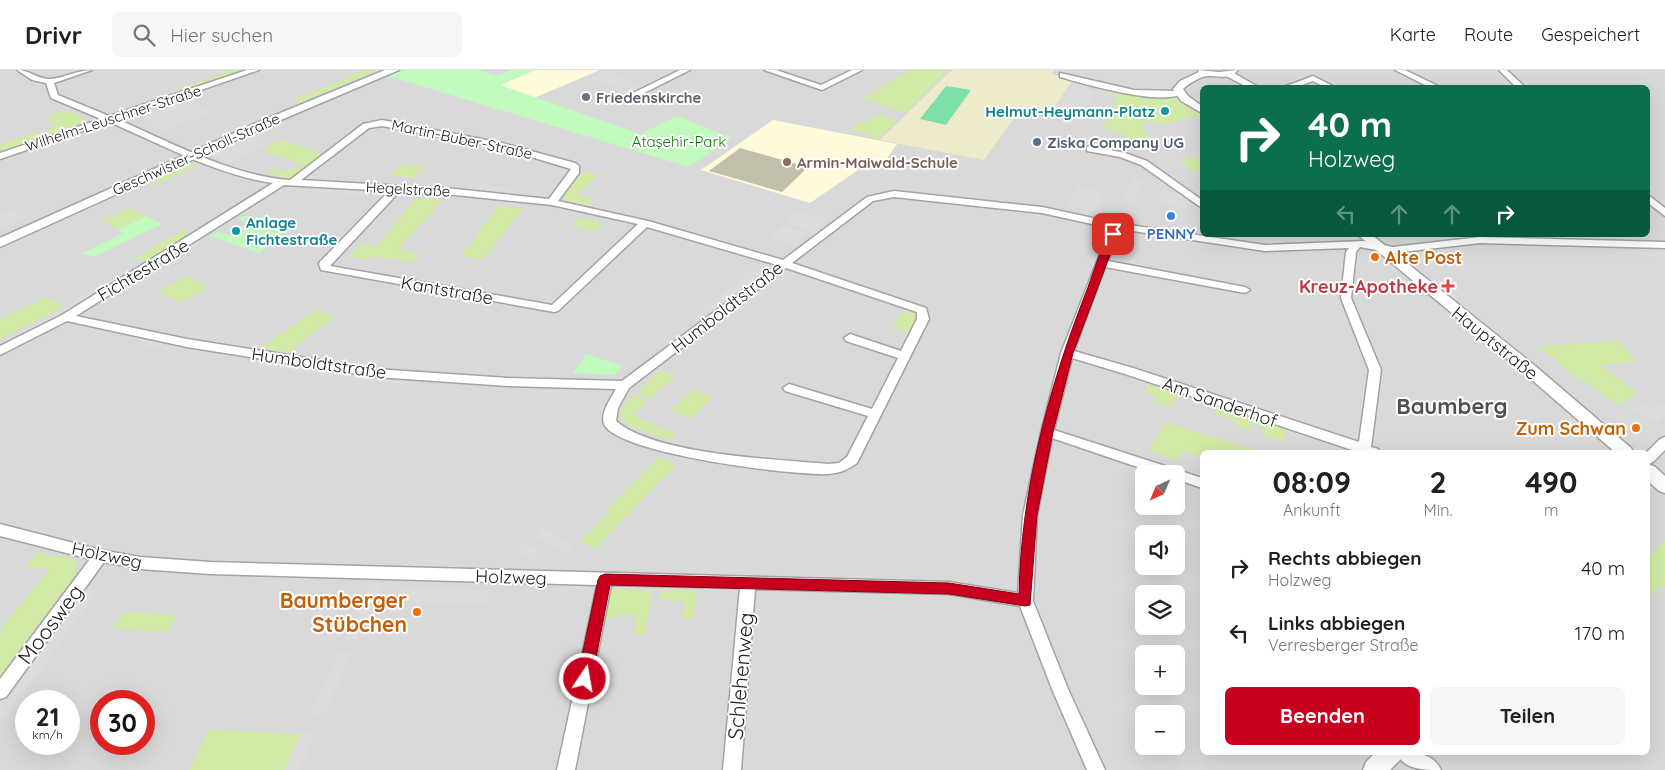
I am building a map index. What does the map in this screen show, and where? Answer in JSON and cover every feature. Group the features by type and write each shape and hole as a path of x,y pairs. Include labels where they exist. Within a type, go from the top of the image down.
{"street":[{"path":"21,70 35,78 50,82 88,70"},
{"name":"Wilhelm-Leuschner-Straße","path":"0,156 255,70"},
{"name":"Geschwister-Scholl-Straße","path":"0,244 303,106 394,70"},
{"path":"635,94 686,70"},
{"path":"768,70 822,88 858,70"},
{"path":"1399,70 1432,85"},
{"path":"1503,70 1519,85"},
{"path":"1179,93 1180,85 1205,71 1231,72 1251,85"},
{"path":"1063,75 1114,91 1150,95 1179,93 1200,109"},
{"path":"1293,85 1313,78 1327,85"},
{"name":"Hegelstraße","path":"50,82 54,96 229,170 287,183 483,194 552,202 645,223 784,263 922,310 922,319 904,356"},
{"name":"Martin-Buber-Straße","path":"287,183 366,126 382,123 457,136 572,165 576,168 574,173 552,202"},
{"path":"1090,148 1144,162 1200,203"},
{"name":"Fichtestraße","path":"0,351 66,317 287,183"},
{"name":"Kantstraße","path":"397,188 324,264 325,268 554,309 645,223"},
{"name":"Humboldtstraße","path":"66,317 187,343 376,372 499,382 625,385 870,199 894,194 1042,210 1116,226 1200,237"},
{"path":"1650,200 1665,213"},
{"path":"1096,770 1060,689 1025,600 1026,557 1030,515 1047,432 1067,353 1116,226"},
{"name":"Humboldtstraße","path":"1210,238 1266,248 1360,240"},
{"path":"1378,247 1393,250 1478,238 1665,246"},
{"path":"1360,240 1351,252 1346,298 1374,370 1367,450"},
{"name":"Hauptstraße","path":"1360,240 1378,247 1529,369 1624,450"},
{"path":"1102,263 1245,290"},
{"path":"625,385 609,414 610,423 619,431 640,440 674,450 770,465 827,469 842,467 852,460 904,356 850,338"},
{"name":"Am Sanderhof","path":"1067,353 1129,371 1361,450"},
{"path":"789,388 874,414"},
{"path":"1047,432 1148,465"},
{"path":"1650,457 1665,442"},
{"path":"1650,474 1665,486"},
{"path":"1185,477 1200,482"},
{"name":"Holzweg","path":"0,530 101,556 140,563 210,568 949,588 1025,600"},
{"name":"Moosweg","path":"0,692 101,556"},
{"path":"566,770 605,580"},
{"name":"Schlehenweg","path":"732,770 748,582"},
{"path":"1374,770 1389,755"},
{"path":"1409,755 1432,770"}],"shaded area":[{"path":"0,70 1665,70 1665,770 0,770"},
{"path":"535,70 600,70 534,98 500,85"},
{"path":"952,70 1054,70 1052,74 1073,80 1049,115 1021,108 984,160 880,140"},
{"path":"607,71 643,86 628,93 592,78"},
{"path":"1074,82 1088,85 1085,89 1096,91 1080,116 1056,110"},
{"path":"193,100 212,113 161,131 143,117"},
{"name":"Armin-Maiwald-Schule","path":"773,120 897,144 883,164 864,160 858,170 810,203 701,170"},
{"path":"248,139 264,145 228,163 213,156"},
{"path":"740,148 808,167 782,192 709,171"},
{"path":"1134,179 1145,181 1132,203 1121,200"},
{"path":"469,183 513,188 509,193 465,188"},
{"path":"1078,186 1104,193 1094,212 1068,205"},
{"path":"317,188 371,191 368,195 312,192"},
{"path":"1164,190 1184,195 1183,198 1188,198 1195,205 1188,206 1186,210 1157,202"},
{"path":"13,209 25,219 0,229 0,214"},
{"path":"798,210 829,220 814,233 785,222"},
{"path":"783,224 808,234 794,247 769,237"},
{"path":"201,238 207,240 118,295 112,293"},
{"path":"752,270 761,275 710,314 702,310"},
{"path":"117,277 124,279 64,314 0,347 0,341 58,311"},
{"path":"767,280 775,283 741,311 731,308"},
{"path":"140,337 181,346 174,351 132,343"},
{"path":"266,359 349,371 343,378 259,366"},
{"path":"352,372 431,379 426,386 347,379"},
{"path":"1641,403 1652,409 1660,403 1665,406 1665,415 1657,423 1633,409"},
{"path":"543,527 574,545 565,553 534,535"},
{"path":"526,542 541,551 532,560 516,551"},
{"path":"371,583 384,584 359,640 345,639"},
{"path":"403,588 491,590 485,604 397,601"},
{"path":"84,590 98,590 26,690 15,690 15,705 0,726 0,704"},
{"path":"339,651 353,651 324,715 309,715"},
{"path":"301,734 316,734 299,770 284,770"}],"green space":[{"path":"232,70 247,70 188,90 177,90"},
{"path":"365,70 380,70 298,103 292,99 316,91"},
{"name":"Ataşehir-Park","path":"403,70 479,70 497,76 511,70 535,70 500,85 640,134 677,116 732,138 689,167 388,76"},
{"path":"910,70 948,70 905,113 862,98"},
{"path":"946,86 971,90 946,125 920,119"},
{"path":"1105,90 1135,95 1173,97 1200,115 1165,124 1141,121 1150,146 1143,149 1137,147 1140,141 1124,137 1125,135 1103,128 1113,111 1117,95 1104,92"},
{"path":"65,110 86,119 86,122 49,135 45,131 59,126 53,126 46,120 53,118 49,115"},
{"path":"880,115 897,121 878,139 849,129 862,121 865,122"},
{"path":"37,132 43,137 0,151 0,144"},
{"path":"284,140 325,156 307,169 296,165 299,163 262,151 272,147 267,144"},
{"path":"1200,157 1200,170 1191,171 1179,159"},
{"path":"186,163 199,164 151,187 149,185 158,181 156,178"},
{"path":"401,165 424,168 413,178 389,175"},
{"path":"294,167 305,170 293,178 265,174 277,168 284,172"},
{"path":"582,172 599,175 576,195 593,199 589,205 565,200 563,196"},
{"path":"424,198 442,200 399,249 420,254 413,262 370,256 367,259 348,257 360,245 377,246 414,200"},
{"path":"499,206 523,209 483,259 461,256 479,234 476,233"},
{"path":"129,208 146,216 118,230 103,220"},
{"path":"146,216 162,224 94,257 81,254 123,233 118,230"},
{"path":"243,216 293,222 259,253 210,236 217,232 235,237 244,230 240,228 248,223 238,219"},
{"path":"579,218 603,223 595,231 572,226"},
{"path":"182,230 188,233 182,236 186,238 146,263 135,258"},
{"path":"186,276 208,287 181,303 159,291"},
{"path":"46,297 64,306 0,339 0,320"},
{"path":"907,308 914,310 918,317 910,333 891,327"},
{"path":"316,310 334,317 288,352 261,347"},
{"path":"1619,341 1637,362 1601,365 1637,394 1617,405 1583,380 1580,381 1538,346"},
{"path":"586,354 623,366 613,375 573,373"},
{"path":"661,370 675,376 650,399 637,392"},
{"path":"1149,381 1179,391 1172,408 1154,402 1156,396 1144,392"},
{"path":"694,389 712,398 690,419 671,410"},
{"path":"634,394 647,402 633,415 675,434 668,440 632,427 623,420 620,410"},
{"path":"1217,404 1287,427 1284,442 1264,435 1265,428 1252,423 1249,430 1234,425 1235,420 1215,414"},
{"path":"1165,422 1255,450 1200,450 1200,458 1183,450 1177,461 1149,450"},
{"path":"658,457 676,465 595,549 580,541 609,512 606,510"},
{"path":"1665,539 1665,584 1650,595 1650,556"},
{"path":"37,553 76,561 77,572 0,676 1,628 49,570 47,568 25,568"},
{"path":"615,589 652,590 645,635 634,635 636,615 615,615 614,619 604,619 608,596"},
{"path":"662,590 697,590 693,619 682,619 685,601 660,600"},
{"path":"124,612 177,615 166,632 113,628"},
{"path":"208,730 301,734 284,770 189,770"}],"place":[{"name":"Friedenskirche","path":"586,97"},
{"name":"Helmut-Heymann-Platz","path":"1165,111"},
{"name":"Ziska Company UG","path":"1037,142"},
{"name":"Armin-Maiwald-Schule","path":"787,162"},
{"name":"PENNY","path":"1171,216"},
{"name":"Anlage Fichtestraße","path":"236,231"},
{"name":"Alte Post","path":"1375,257"},
{"name":"Kreuz-Apotheke","path":"1448,286"},
{"name":"Zum Schwan","path":"1636,428"},
{"name":"Baumberger Stübchen","path":"417,612"}],"district":[{"name":"Baumberg","path":"1452,406"}],"route":[{"path":"585,679 605,580 949,588 1025,600 1026,557 1030,515 1047,432 1067,353 1113,234"}]}
